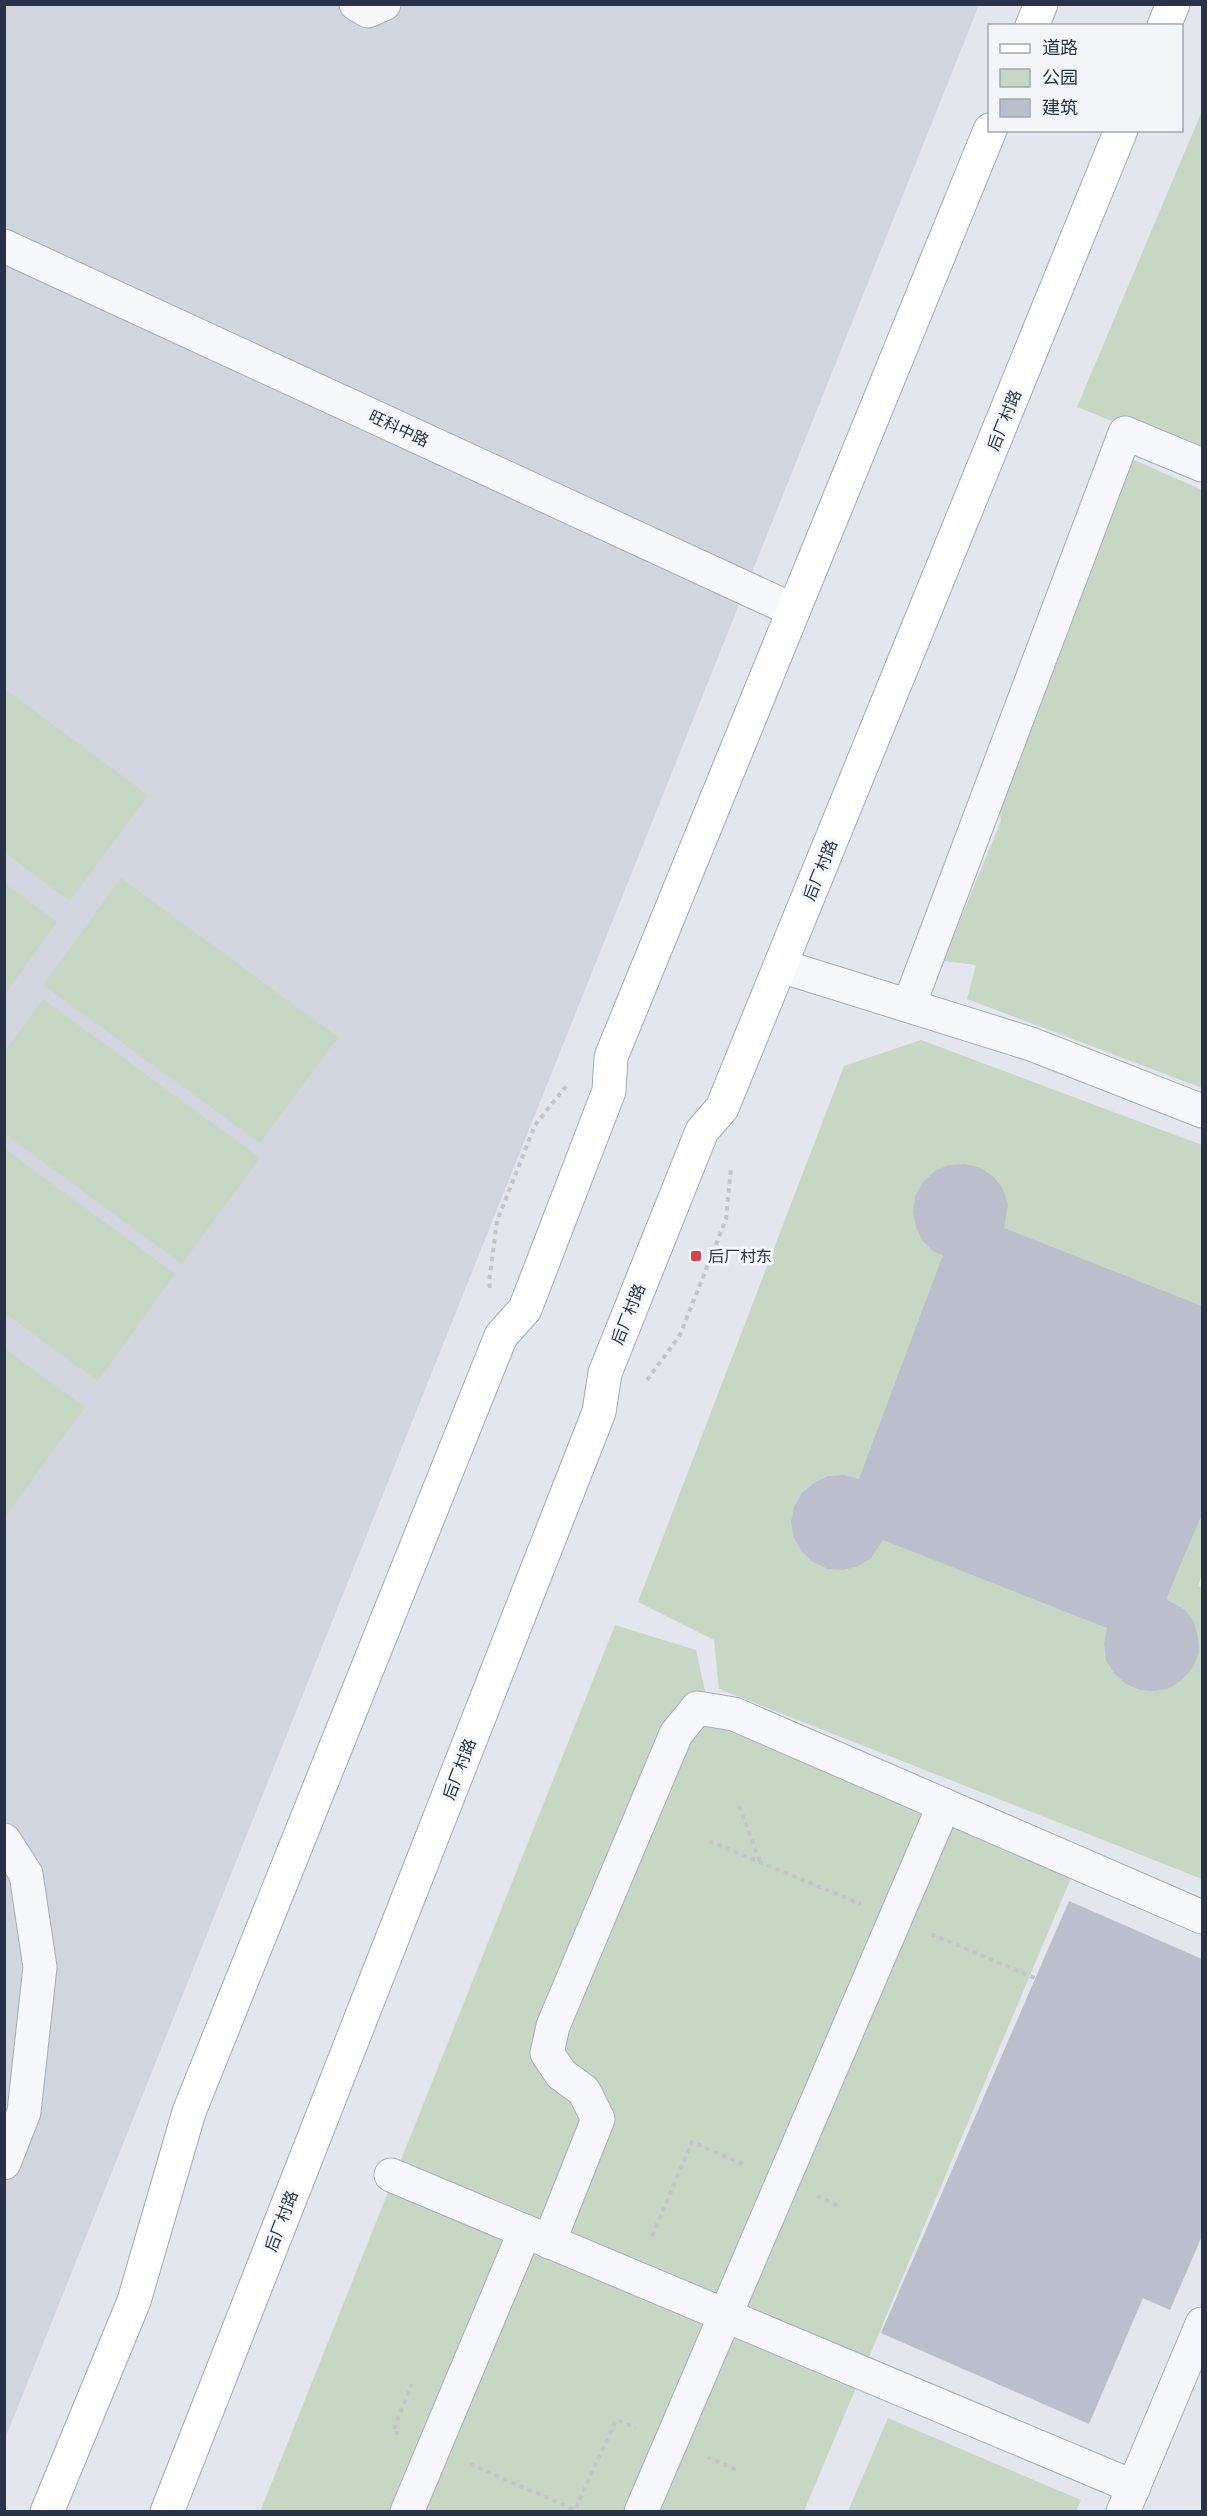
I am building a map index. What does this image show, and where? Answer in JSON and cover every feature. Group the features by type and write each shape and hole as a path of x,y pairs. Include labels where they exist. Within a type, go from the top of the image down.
{"main road":[{"path":"1033,24 1041,4"},
{"path":"1165,24 1173,4"},
{"path":"47,2511 134,2301 189,2112 501,1336 525,1309 609,1091 612,1057 989,132"},
{"name":"后厂村路","path":"167,2511 599,1412 605,1373 702,1131 722,1108 781,966 1120,132"}],"street":[{"path":"356,4 368,11 384,4"},
{"name":"旺科中路","path":"4,246 793,610"},
{"path":"909,1005 1125,433 1199,455"},
{"path":"781,966 1031,1044 1203,1111"},
{"path":"407,2511 434,2448 537,2236 598,2119 584,2091 561,2074 547,2053 553,2025 676,1734 697,1708 734,1714 1203,1917"},
{"path":"641,2511 944,1805"},
{"path":"4,1840 26,1874 40,1967 24,2112 4,2163"},
{"path":"391,2175 725,2316 1128,2499 1203,2324"}],"path":[{"path":"501,1336 489,1282 496,1221 535,1125 568,1084 612,1057"},
{"path":"599,1412 641,1388 680,1335 726,1219 731,1164"},
{"path":"739,1806 760,1862"},
{"path":"652,2236 692,2142 842,2207"},
{"path":"412,2384 393,2431 577,2511 616,2420 739,2470"}],"shaded area":[{"path":"5,5 979,5 5,2439"}],"green space":[{"path":"1202,111 1202,458 1077,407"},
{"path":"1132,459 1202,490 1202,1088 967,999 976,965 943,961 1001,821 998,796"},
{"path":"5,689 148,795 70,901 5,853"},
{"path":"121,878 338,1037 260,1143 43,985"},
{"path":"5,884 57,922 5,994"},
{"path":"43,999 260,1158 182,1264 5,1134 5,1051"},
{"path":"921,1040 1202,1145 1202,1575 1198,1586 1202,1588 1202,1879 719,1689 714,1640 638,1602 844,1066"},
{"path":"5,1149 175,1274 98,1381 5,1313"},
{"path":"5,1349 85,1407 7,1514 4,1512"},
{"path":"615,1625 696,1650 712,1723 1071,1878 804,2511 260,2512"},
{"path":"888,2418 1081,2500 1076,2511 848,2511"}],"building":[{"path":"965,1164 981,1168 994,1177 1003,1189 1008,1205 1004,1228 1202,1306 1202,1514 1166,1599 1185,1610 1194,1622 1199,1653 1193,1667 1183,1679 1170,1688 1155,1691 1140,1690 1126,1684 1114,1673 1106,1660 1104,1643 1107,1628 883,1540 871,1558 858,1566 843,1570 828,1569 813,1562 802,1552 794,1538 791,1522 794,1507 802,1493 814,1483 828,1476 844,1475 859,1479 943,1255 934,1252 923,1241 916,1227 913,1212 915,1196 923,1182 935,1171 949,1165"},
{"path":"1069,1901 1202,1959 1202,2236 1170,2310 1143,2298 1089,2424 881,2333"}],"place":[{"name":"后厂村东","path":"696,1256"}]}
